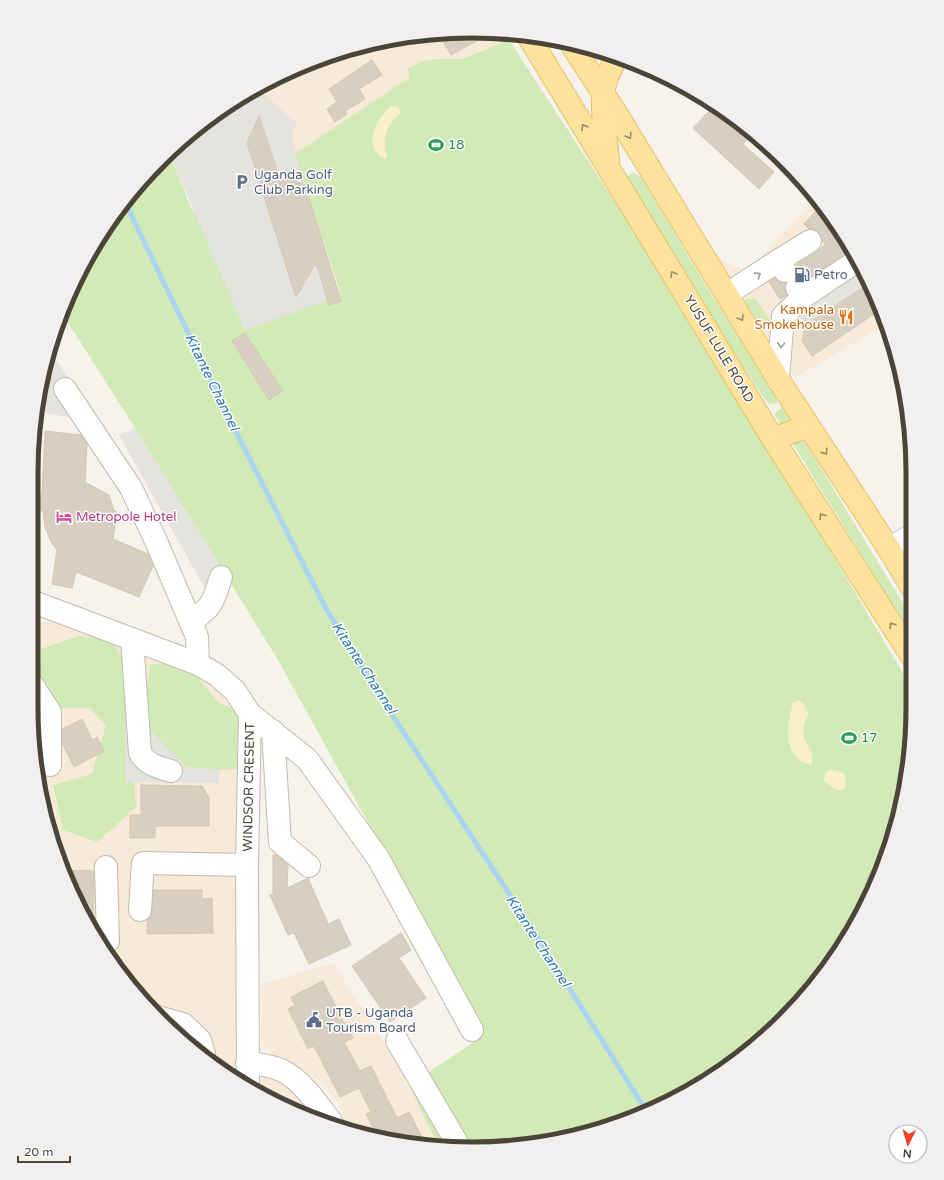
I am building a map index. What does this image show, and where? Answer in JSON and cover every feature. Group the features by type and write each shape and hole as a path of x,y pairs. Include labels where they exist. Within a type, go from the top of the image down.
{"main road":[{"name":"YUSUF LULE ROAD","path":"532,42 773,438 906,647"},
{"path":"582,53 603,94 778,379 889,549 906,578"},
{"path":"609,170 604,123 603,94 610,70 614,62"},
{"path":"616,113 618,87 622,75 628,67"},
{"path":"773,438 808,426"}],"street":[{"path":"778,379 783,316 791,279 810,241"},
{"path":"727,294 791,279 852,262"},
{"path":"65,389 131,488 156,540 191,621 197,637 198,664"},
{"path":"889,549 906,539"},
{"path":"191,621 203,613 212,604 221,577"},
{"name":"WINDSOR CRESENT","path":"38,604 198,664 217,675 235,691 250,714 247,865 248,1079"},
{"path":"132,639 140,753 144,760 154,766 172,771"},
{"path":"38,694 50,712 50,765"},
{"path":"250,714 307,759 378,858 472,1030"},
{"path":"273,731 280,842 309,866"},
{"path":"140,910 143,864 247,865"},
{"path":"106,867 108,941 106,941"},
{"path":"171,1021 183,1024 200,1040 202,1047"},
{"path":"397,1041 456,1141"},
{"path":"247,1062 270,1066 281,1070 293,1078 309,1094 327,1117"}],"shaded area":[{"path":"472,38 509,40 401,83 295,154 340,296 174,157 208,128 255,96 306,71 332,61 387,46 415,42"},
{"name":"Uganda Golf Club Parking","path":"262,92 298,124 292,132 295,154 340,296 245,330 172,159 208,128 231,111"},
{"path":"812,204 833,231 848,255 873,306 881,327 795,378 705,244 726,263 741,269 756,261"},
{"path":"857,273 864,287 805,326 797,316"},
{"path":"54,357 98,421 47,414 43,407 46,387"},
{"path":"135,428 225,574 222,590 204,587 119,435"},
{"path":"50,619 201,674 225,690 246,729 241,1075 208,1052 186,1034 165,1015 146,994 111,949 96,925 71,874 61,848 53,820 46,793 42,765 38,708 38,624"},
{"path":"125,721 142,722 186,767 220,770 219,783 126,782"},
{"path":"333,963 402,1072 435,1140 387,1134 347,1123 337,1101 322,1083 267,1051 261,1040 262,984"},
{"path":"266,1076 299,1093 318,1114 260,1087 260,1079"}],"green space":[{"path":"509,40 705,340 906,678 905,736 902,765 898,793 883,848 873,874 848,925 816,972 779,1015 736,1052 713,1069 689,1084 638,1109 612,1119 557,1134 500,1141 472,1142 435,1140 409,1085 483,1036 407,893 278,660 66,319 83,280 111,231 146,186 171,159 192,210 340,296 295,154 409,79 408,68 424,61 437,59 462,59"},
{"path":"633,172 641,177 708,289 778,397 777,403 770,404 766,401 706,309 631,186 627,177"},
{"path":"755,298 770,320 769,329 762,328 740,300"},
{"path":"783,408 785,409 906,608 906,627 775,415 777,410"},
{"path":"78,636 111,640 127,664 136,807 97,842 63,830 53,785 92,774 106,725 89,708 61,708 39,681 41,649"},
{"path":"165,663 198,678 220,704 239,710 246,768 220,770 186,767 142,722 150,665"}],"sand":[{"path":"391,106 399,107 401,113 392,122 387,130 385,143 387,155 386,158 382,158 376,152 373,145 374,131 381,118"},
{"path":"800,700 809,713 804,724 803,736 812,753 812,765 802,762 795,756 791,749 789,740 789,721 793,703"},
{"path":"830,770 843,773 846,778 844,790 831,787 824,781 825,773"}],"building":[{"path":"481,38 451,55 442,39"},
{"path":"372,60 382,75 359,89 365,99 345,111 347,114 335,122 327,109 337,102 329,89"},
{"path":"711,110 749,138 743,144 774,172 759,189 693,128"},
{"path":"259,116 279,176 305,185 341,301 329,305 316,263 296,297 247,143"},
{"path":"817,210 846,252 806,280 797,276 796,265 817,252 825,244 822,241 820,234 816,230 809,229 804,224"},
{"path":"775,278 779,282 786,283 785,289 787,295 780,299 769,282"},
{"path":"864,287 876,313 812,356 802,341 805,326"},
{"path":"245,333 283,391 269,400 232,341"},
{"name":"Metropole Hotel","path":"45,431 81,435 87,445 85,482 109,495 114,511 117,512 113,539 148,554 153,566 139,597 76,572 72,588 52,584 57,550 51,542 45,527 43,511 38,510 38,494 42,494"},
{"path":"82,719 92,740 97,737 104,751 74,767 62,743 62,729"},
{"path":"141,785 202,786 209,798 209,826 155,826 155,838 130,838 130,815 141,815"},
{"path":"273,855 276,855 288,865 287,888 308,878 328,924 339,919 351,945 309,964 294,933 288,935 270,895 273,894"},
{"path":"70,870 94,871 93,919"},
{"path":"154,890 202,890 202,899 212,898 213,933 147,934 147,920 151,917"},
{"path":"401,933 411,950 399,958 426,998 390,1022 352,966"},
{"path":"323,981 353,1038 344,1042 360,1071 371,1066 397,1118 409,1112 423,1139 374,1131 366,1114 371,1112 359,1088 340,1097 314,1046 308,1049 288,1009 295,1005 291,997"}],"waterway":[{"name":"Kitante Channel","path":"128,208 234,428 325,607 374,687 538,938 643,1106"}],"place":[{"name":"18","path":"436,145"},
{"name":"Uganda Golf Club Parking","path":"242,182"},
{"name":"Petro","path":"802,275"},
{"name":"Kampala Smokehouse","path":"846,317"},
{"name":"Metropole Hotel","path":"64,517"},
{"name":"17","path":"849,738"},
{"name":"UTB - Uganda Tourism Board","path":"314,1020"}]}
